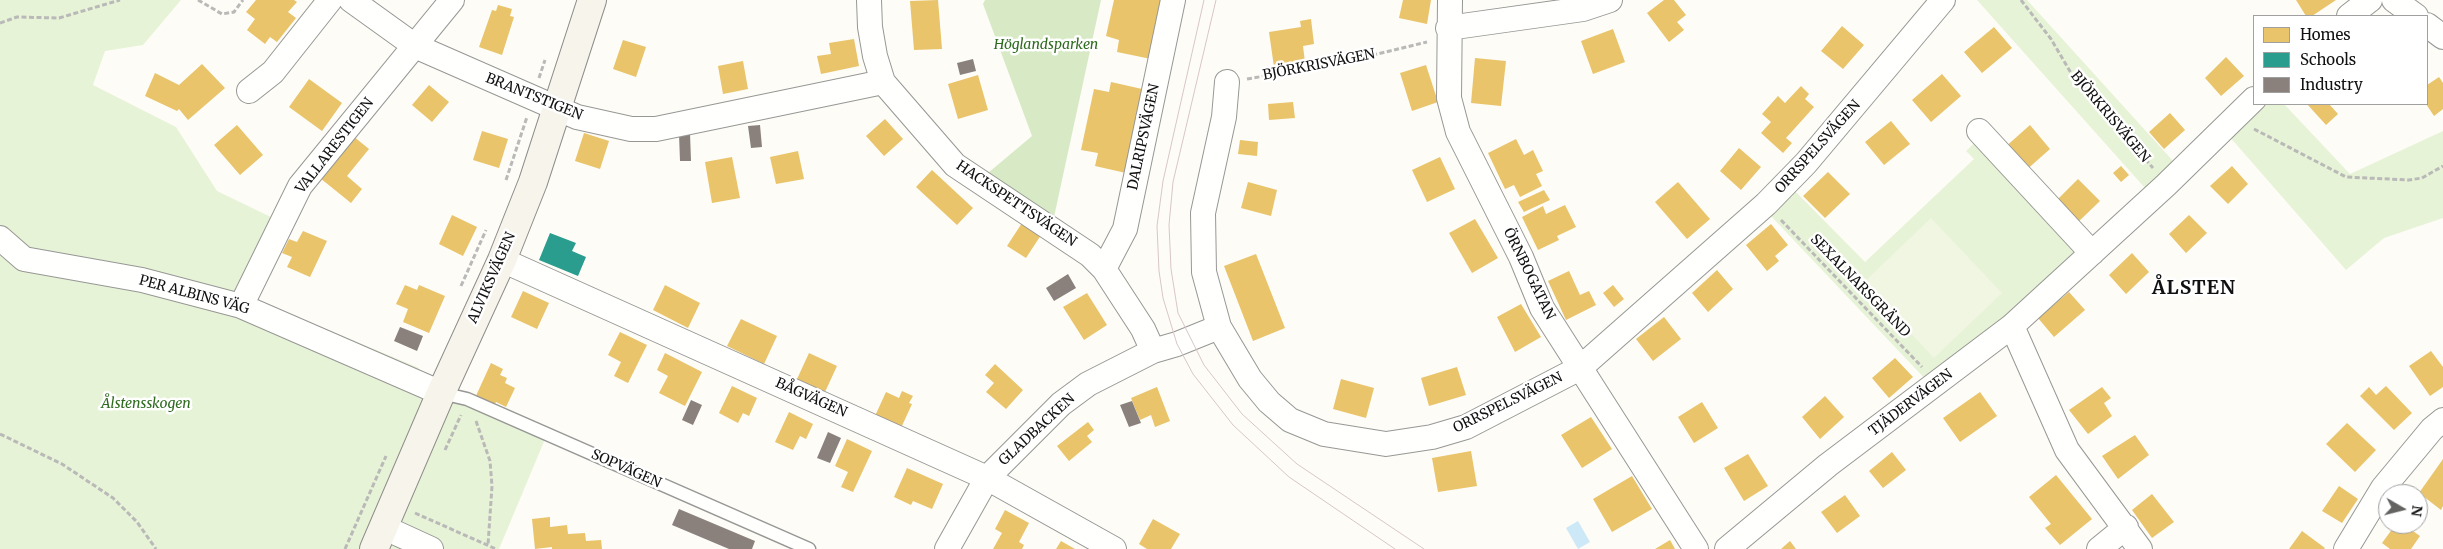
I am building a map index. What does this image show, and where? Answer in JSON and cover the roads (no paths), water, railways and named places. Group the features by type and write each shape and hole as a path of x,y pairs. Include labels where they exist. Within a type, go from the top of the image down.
{"street":[{"path":"249,91 273,72 330,0"},
{"name":"BRANTSTIGEN","path":"351,0 415,46 577,117 631,129 656,129 883,82"},
{"name":"VALLARESTIGEN","path":"241,306 300,186 452,0"},
{"name":"ALVIKSVÄGEN","path":"384,526 441,393 502,260 533,182 592,0"},
{"name":"HACKSPETTSVÄGEN","path":"870,0 870,27 874,56 883,82 955,164 1090,255 1104,270 1143,329 1153,351"},
{"name":"DALRIPSVÄGEN","path":"1104,270 1125,229 1173,0"},
{"name":"ÖRNBOGATAN","path":"1450,0 1448,28 1449,98 1458,132 1521,257 1542,308 1696,549"},
{"path":"1448,28 1583,9 1610,0"},
{"name":"ORRSPELSVÄGEN","path":"1228,82 1224,117 1203,213 1204,272 1219,326 1250,379 1276,408 1290,420 1324,434 1386,444 1432,437 1466,427 1580,368 1766,204 1806,164 1943,0"},
{"path":"2350,15 2370,0"},
{"path":"2394,0 2415,15"},
{"path":"2428,25 2443,37"},
{"name":"TJÄDERVÄGEN","path":"1727,549 1828,465 1938,384 2012,326 2166,185 2253,100"},
{"path":"1979,132 2092,253"},
{"name":"PER ALBINS VÄG","path":"0,238 24,259 142,280 241,306 441,393"},
{"name":"BÅGVÄGEN","path":"502,260 987,478 1114,549"},
{"name":"GLADBACKEN","path":"947,549 987,478 1061,404 1088,384 1153,351 1177,344 1219,326"},
{"path":"2012,326 2067,450 2126,527 2140,549"},
{"path":"2346,549 2383,488 2432,429 2443,420"},
{"path":"384,526 432,549"},
{"path":"2099,549 2126,527"}],"lane":[{"name":"SOPVÄGEN","path":"441,393 468,399 809,549"}],"water":[{"path":"1578,521 1590,542 1578,549 1566,528"}],"tram line":[{"path":"1204,0 1163,181 1157,226 1159,271 1163,298 1177,344 1193,374 1233,425 1289,477 1395,549"},
{"path":"1216,0 1173,182 1169,225 1171,269 1178,313 1204,365 1242,414 1297,464 1424,549"}],"district":[{"name":"ÅLSTEN","path":"2194,289"}],"park label":[{"name":"Höglandsparken","path":"1046,45"},
{"name":"Ålstensskogen","path":"146,404"}]}
